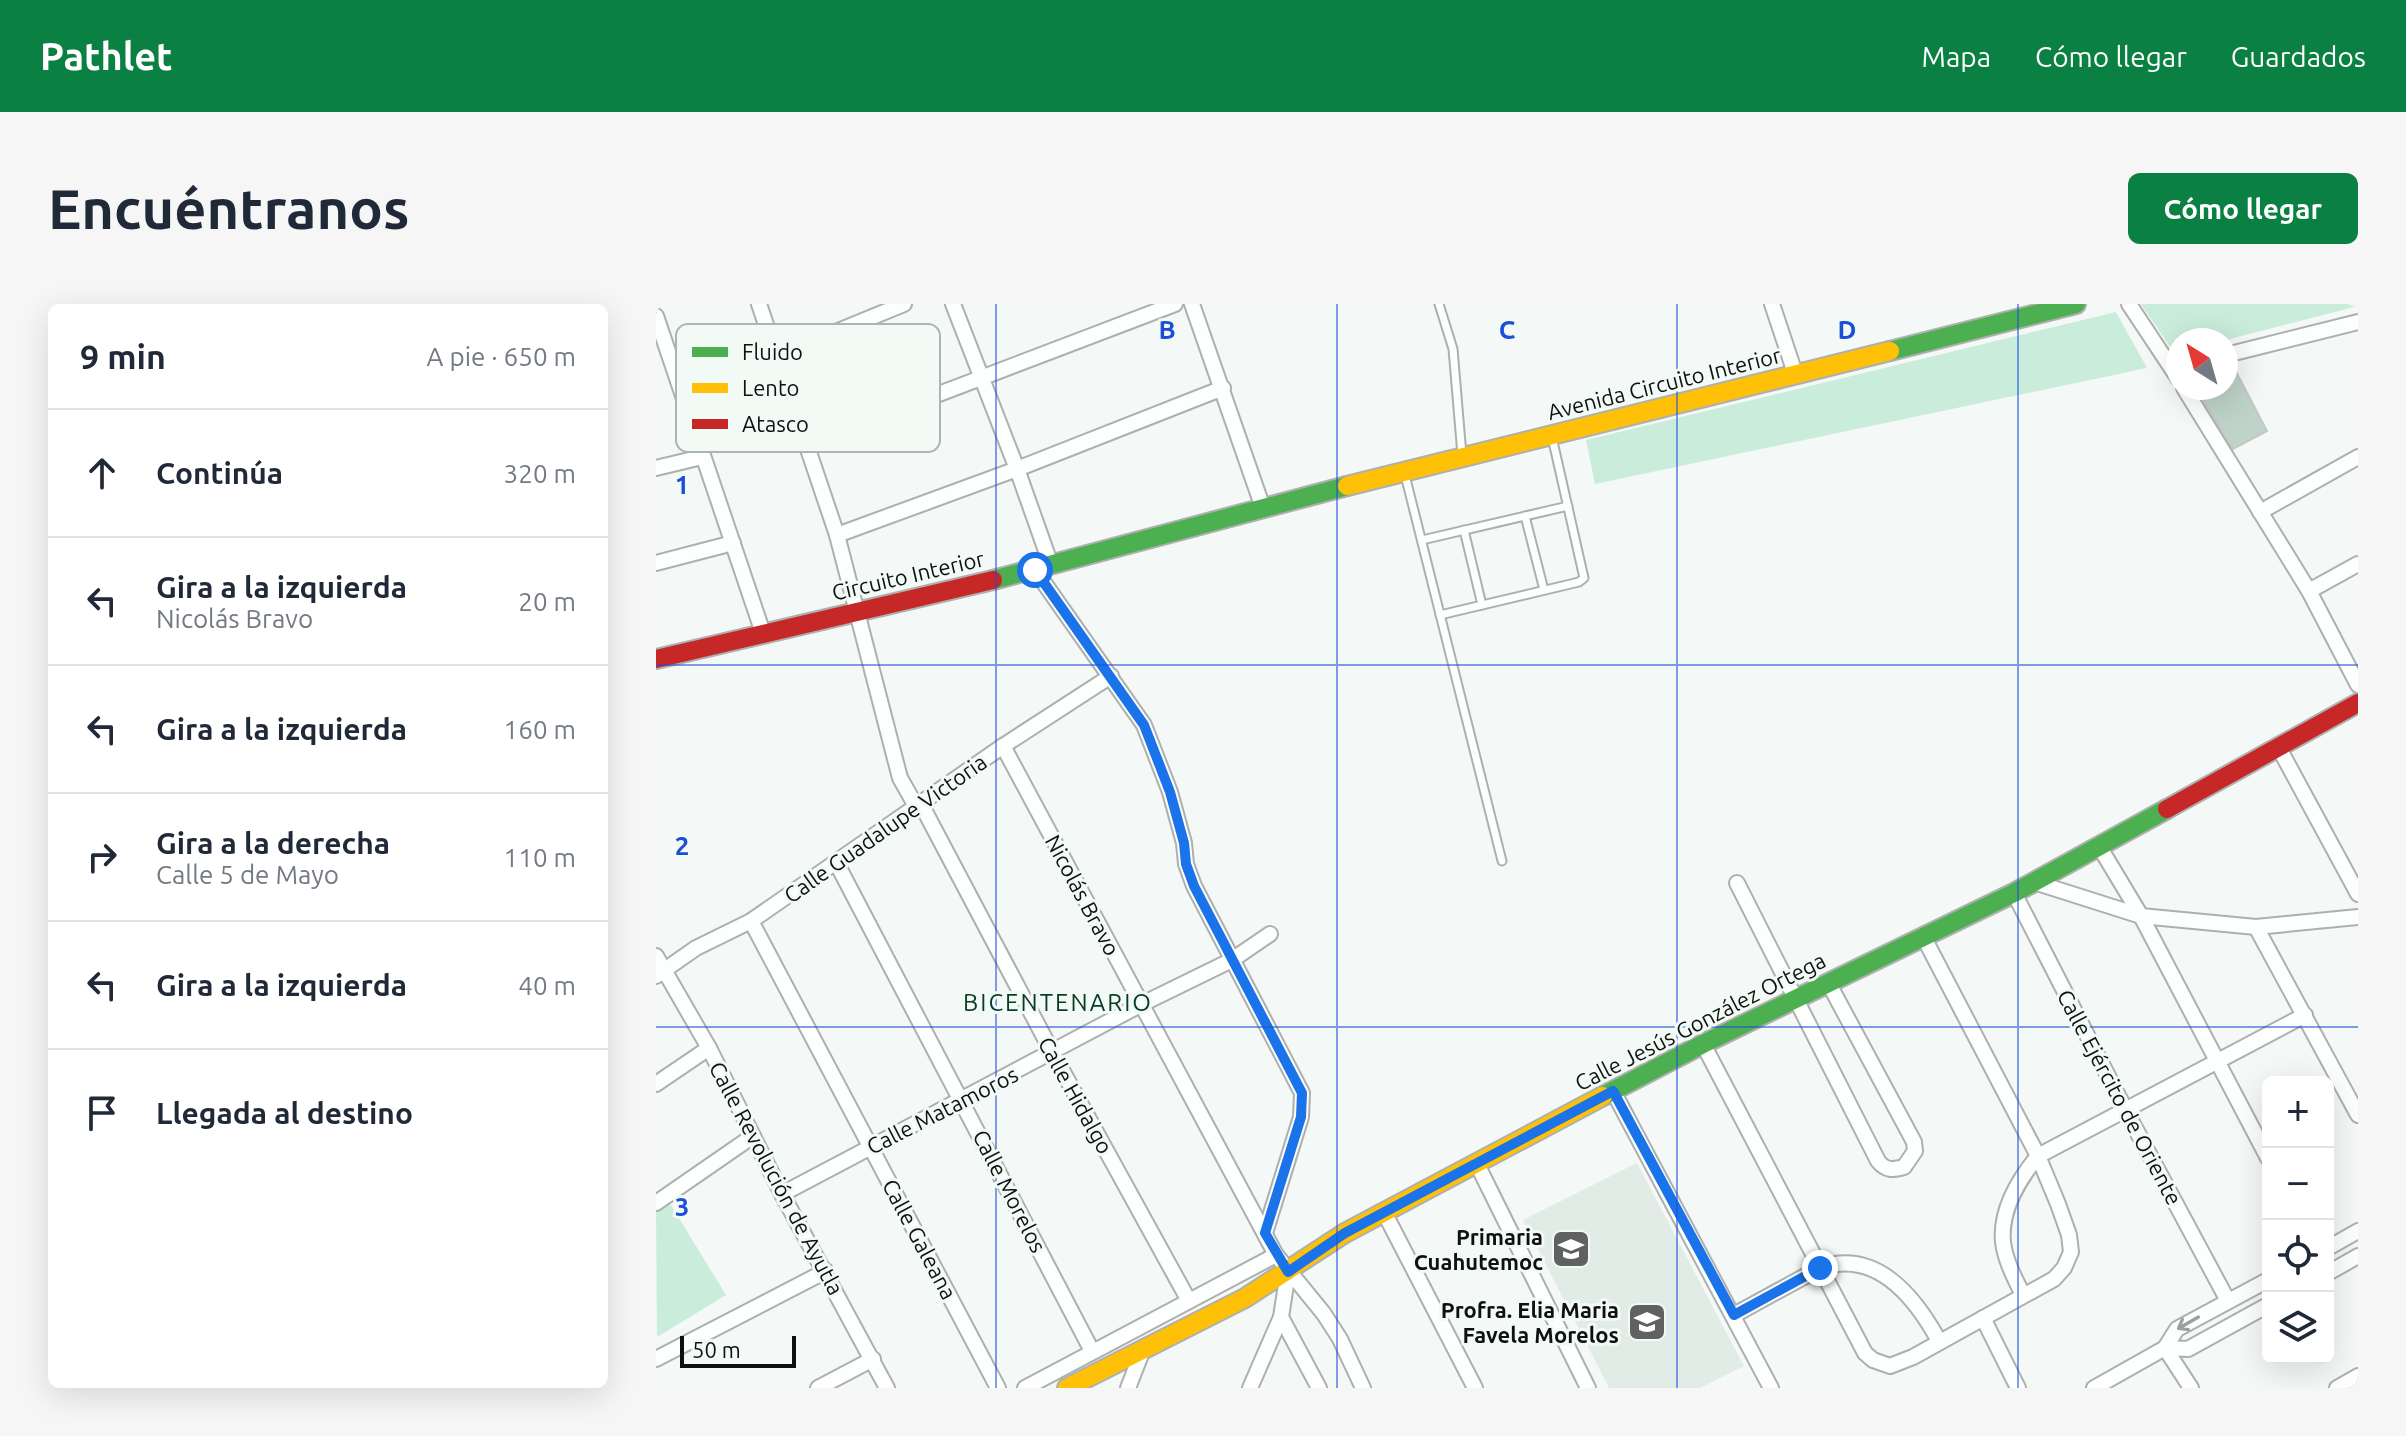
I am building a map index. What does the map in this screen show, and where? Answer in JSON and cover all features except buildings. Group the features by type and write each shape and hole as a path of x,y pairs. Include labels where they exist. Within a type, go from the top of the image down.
{"street":[{"name":"Calle Hidalgo","path":"759,304 766,324"},
{"path":"855,324 904,304"},
{"path":"953,304 1017,469 1043,568 1144,725 1170,792 1194,886 1298,1082 1304,1105 1265,1233"},
{"path":"940,394 1175,304"},
{"path":"1192,304 1263,508"},
{"path":"1772,304 1796,376"},
{"name":"Avenida Circuito Interior","path":"1263,508 2076,304"},
{"path":"2129,304 2166,357"},
{"path":"656,316 676,377"},
{"path":"2238,352 2358,322"},
{"path":"837,535 1223,388"},
{"path":"2191,400 2309,591 2357,678"},
{"path":"700,452 763,633"},
{"name":"Calle Hidalgo","path":"807,452 837,535 900,778 919,806 1189,1301"},
{"path":"656,468 702,457"},
{"path":"2260,512 2358,457"},
{"name":"Circuito Interior","path":"656,659 1043,568 1263,508"},
{"path":"656,563 733,543"},
{"path":"2309,591 2358,564"},
{"name":"Calle Guadalupe Victoria","path":"661,972 703,944 730,934 751,921 1003,746 1111,676"},
{"name":"Calle Jesús González Ortega","path":"1067,1388 1245,1298 1325,1245 1476,1162 1703,1044 2014,893 2358,703"},
{"name":"Nicolás Bravo","path":"1003,746 1276,1255 1324,1314 1340,1339 1363,1388"},
{"path":"2279,748 2358,894"},
{"path":"2099,846 2141,916 2263,1148"},
{"name":"Calle Morelos","path":"836,862 1092,1351"},
{"path":"2034,882 2141,916 2256,927 2358,917"},
{"path":"1737,883 1878,1161 1883,1167 1893,1170 1904,1167 1915,1151 1914,1142 1829,984"},
{"name":"Calle Ejército de Oriente","path":"2014,893 2228,1301"},
{"name":"Calle Galeana","path":"751,921 998,1388"},
{"path":"2256,927 2358,1115"},
{"name":"Calle Matamoros","path":"782,1194 1142,1004 1232,960 1270,934"},
{"path":"1703,1044 1865,1353 1884,1365 1896,1365 2054,1279 2064,1268 2071,1252 2069,1235 2038,1156 1923,936"},
{"name":"Calle Revolución de Ayutla","path":"656,956 661,972 709,1048 782,1194 887,1388"},
{"path":"2023,1295 2003,1245 2003,1226 2019,1182 2038,1156 2305,1015"},
{"path":"656,1084 709,1048"},
{"path":"1613,1091 1771,1388"},
{"path":"656,1203 753,1136"},
{"path":"1476,1162 1588,1388"},
{"path":"1384,1212 1475,1388"},
{"path":"2334,1245 2358,1231"},
{"path":"2334,1247 2353,1259 2334,1270"},
{"path":"1025,1388 1276,1255"},
{"path":"1734,1315 1820,1268 1834,1263 1854,1263 1900,1286 1917,1303 1939,1341"},
{"path":"658,1354 826,1271"},
{"path":"1250,1388 1281,1317 1288,1272"},
{"path":"2094,1388 2165,1348 2177,1329 2262,1283"},
{"path":"2165,1348 2188,1349 2262,1308"},
{"path":"1281,1317 1319,1388"},
{"path":"1983,1318 2018,1388"},
{"path":"1128,1388 1144,1347"},
{"path":"2165,1348 2191,1388"},
{"path":"818,1388 873,1359"},
{"path":"2337,1388 2358,1376"}],"lane":[{"path":"1439,304 1453,349 1462,457"},
{"path":"1440,615 1584,578 1552,435"},
{"path":"1404,471 1502,861"},
{"path":"1422,540 1568,506"},
{"path":"1525,516 1544,590"},
{"path":"1464,530 1482,605"}],"shaded area":[{"name":"Profra. Elia Maria Favela Morelos","path":"1637,1163 1744,1366 1700,1388 1609,1388 1523,1220"}],"green space":[{"path":"2141,304 2358,304 2238,337 2238,328 2166,328 2166,341"},
{"path":"2116,312 2147,368 1595,484 1586,440"},
{"path":"669,1202 726,1295 657,1337 656,1210"}],"traffic: fast":[{"path":"1890,351 2076,304"},
{"path":"993,580 1347,486"},
{"path":"1603,1096 2014,893 2167,809"}],"traffic: slow":[{"path":"1347,486 1890,351"},
{"path":"1067,1388 1245,1298 1345,1233 1603,1096"}],"traffic: jam":[{"path":"656,659 993,580"},
{"path":"2167,809 2358,703"}],"place":[{"name":"Primaria Cuahutemoc","path":"1571,1249"},
{"name":"Profra. Elia Maria Favela Morelos","path":"1647,1322"}],"district":[{"name":"BICENTENARIO","path":"1058,1002"}],"route":[{"path":"1035,570 1144,725 1170,792 1194,886 1302,1093 1304,1105 1301,1117 1265,1233 1288,1272 1345,1233 1613,1091 1734,1315 1820,1268"}]}
